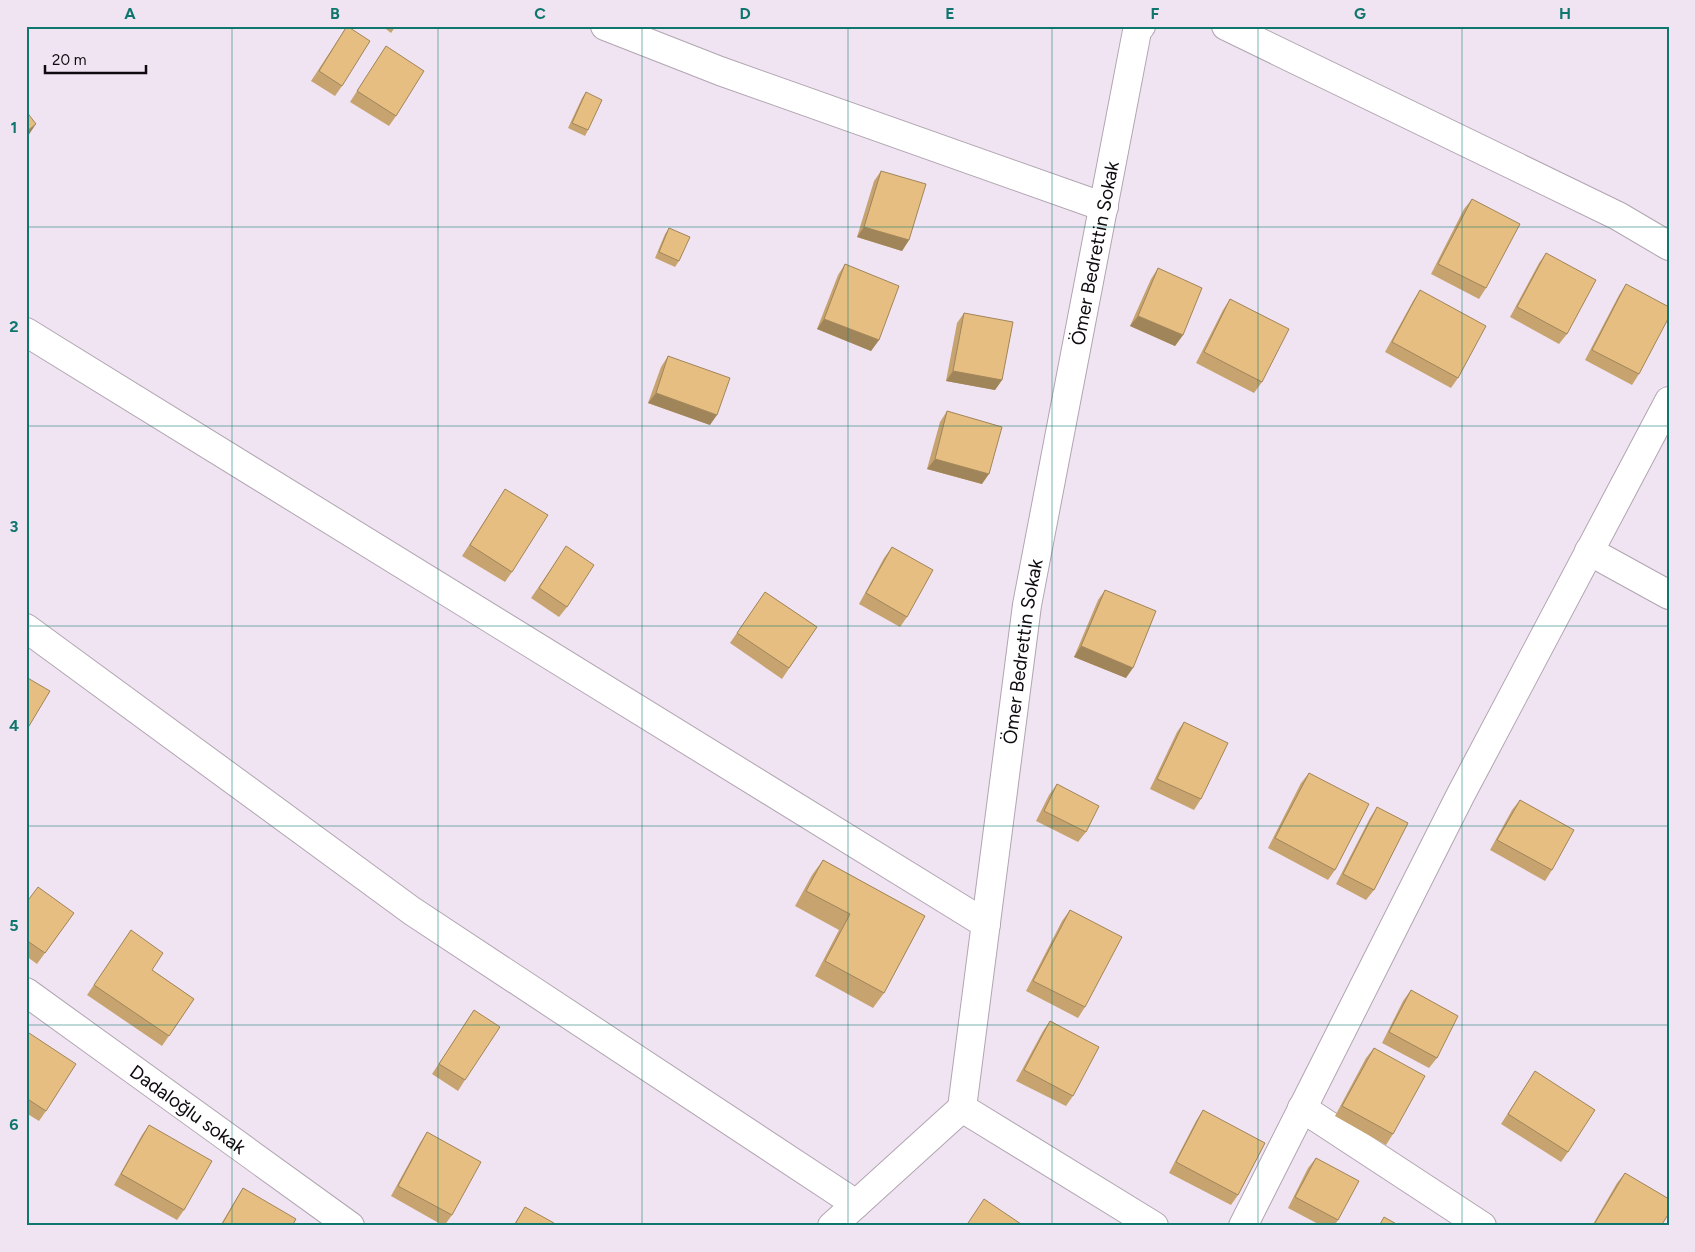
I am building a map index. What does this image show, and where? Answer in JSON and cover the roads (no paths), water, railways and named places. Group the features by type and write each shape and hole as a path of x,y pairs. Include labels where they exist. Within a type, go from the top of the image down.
{"street":[{"path":"605,26 720,71 1104,207"},
{"name":"Ömer Bedrettin Sokak","path":"962,1108 1027,605 1138,31 1141,26"},
{"path":"1226,26 1618,216 1669,246"},
{"path":"26,332 986,924"},
{"path":"1243,1226 1460,796 1669,401"},
{"path":"1589,551 1669,595"},
{"path":"26,628 412,911 856,1204"},
{"name":"Dadaloğlu sokak","path":"26,992 349,1226"},
{"path":"832,1226 962,1108 1154,1226"},
{"path":"1302,1108 1482,1226"}]}
